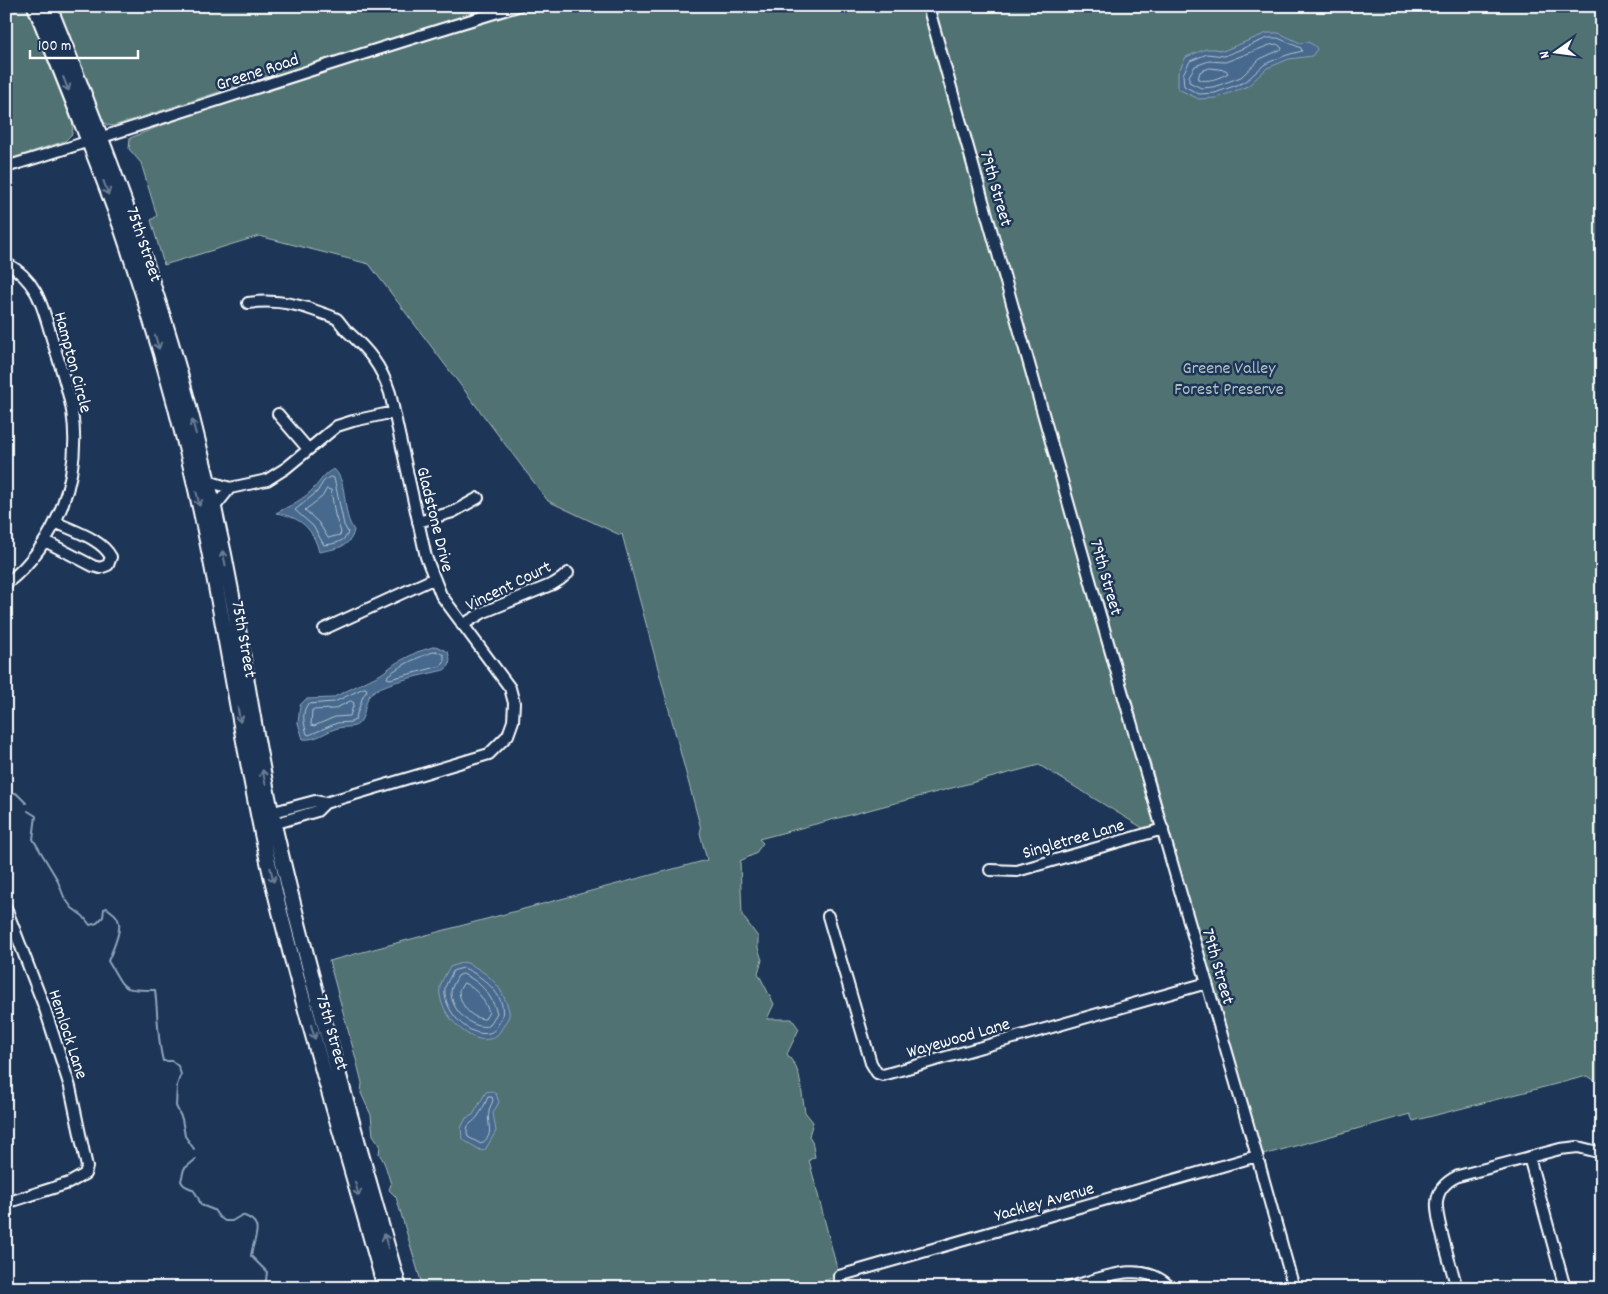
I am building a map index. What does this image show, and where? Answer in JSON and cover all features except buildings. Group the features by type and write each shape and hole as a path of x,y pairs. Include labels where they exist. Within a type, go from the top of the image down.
{"main road":[{"name":"75th Street","path":"34,6 143,252 186,396 208,481 234,606 266,820 287,937 385,1288"},
{"name":"75th Street","path":"49,6 95,140 166,372 188,454 266,820 301,937 399,1288"}],"street":[{"name":"Greene Road","path":"6,167 518,6"},
{"name":"79th Street","path":"928,6 1096,601 1294,1288"},
{"name":"Hampton Circle","path":"6,263 25,277 41,301 72,410 74,428 74,459 66,495 55,522 45,541 22,570 6,584"},
{"name":"Gladstone Drive","path":"248,302 264,300 294,303 337,319 365,347 375,360 387,385 426,557 433,579 441,595 462,625 510,688 514,703 508,735 489,754 325,803 317,811 266,820"},
{"path":"208,481 230,488 267,480 286,468 329,432 342,424 394,412"},
{"path":"278,414 308,449"},
{"path":"214,508 230,488"},
{"path":"418,522 453,512 478,498"},
{"path":"45,541 93,566 100,568 108,565 112,557 108,550 100,544 55,522"},
{"name":"Vincent Court","path":"462,625 484,612 553,584 561,580 568,573"},
{"path":"324,629 433,579"},
{"name":"Singletree Lane","path":"990,870 1017,871 1163,829"},
{"name":"Hemlock Lane","path":"6,908 45,1009 70,1087 87,1168 85,1174 69,1183 6,1203"},
{"name":"Wayewood Lane","path":"828,916 871,1063 877,1074 883,1075 1207,983"},
{"path":"1458,1288 1437,1211 1440,1191 1448,1182 1458,1176 1568,1148 1602,1152"},
{"name":"Yackley Avenue","path":"842,1288 839,1276 1257,1156"},
{"path":"1529,1157 1565,1288"},
{"path":"1068,1288 1121,1273 1136,1271 1158,1277 1171,1288"}],"green space":[{"path":"6,6 26,6 73,125 72,134 65,141 6,160"},
{"name":"Greene Valley Forest Preserve","path":"57,6 1602,6 1602,1084 1587,1076 1413,1121 1410,1114 1263,1155 1211,981 1149,758 1133,749 1155,820 1154,826 1146,830 1039,765 759,839 763,843 755,854 740,861 742,915 758,937 758,948 762,960 758,973 774,1004 767,1019 792,1019 799,1029 787,1054 799,1075 805,1112 813,1122 809,1136 812,1141 815,1157 809,1160 839,1276 800,1288 423,1288 396,1197 389,1190 391,1184 379,1154 380,1145 373,1135 371,1115 361,1093 362,1083 329,961 707,860 700,833 701,829 622,534 620,535 548,501 369,264 259,236 164,265 151,220 157,216 141,163 129,149 130,138 185,116 285,86 272,75 113,126 107,125 101,119"}],"water":[{"path":"1267,33 1279,33 1300,43 1308,42 1317,49 1312,56 1289,59 1267,68 1248,86 1216,98 1199,99 1178,89 1178,73 1186,57 1206,49 1223,51"},
{"path":"334,469 342,482 350,523 354,530 346,544 319,552 313,536 304,525 292,517 276,513 311,492 325,475"},
{"path":"436,646 448,652 449,666 444,670 381,687 368,698 362,718 358,724 334,729 312,739 303,739 298,723 300,705 306,699 332,698 381,674 396,663 417,652"},
{"path":"464,962 480,970 491,979 499,988 508,1006 509,1015 506,1021 497,1035 489,1039 479,1039 469,1035 460,1028 451,1019 440,998 440,987 450,967"},
{"path":"491,1091 496,1094 499,1102 493,1113 496,1131 485,1150 482,1151 465,1141 462,1137 461,1128 466,1118 473,1115 486,1092"}],"waterway":[{"path":"6,794 16,793 26,803"},
{"path":"28,811 36,816 33,839 57,879 64,897 72,908 83,916 90,925 97,923 103,917 104,909 107,908 115,914 119,923 119,931 108,961 121,983 135,990 155,990 163,1061 172,1061 178,1066 181,1074 177,1085 176,1106 182,1119 185,1136 194,1149"},
{"path":"196,1159 184,1169 181,1181 194,1191 201,1205 214,1210 225,1221 232,1221 242,1215 254,1222 257,1232 251,1256 267,1272 265,1288"}]}
